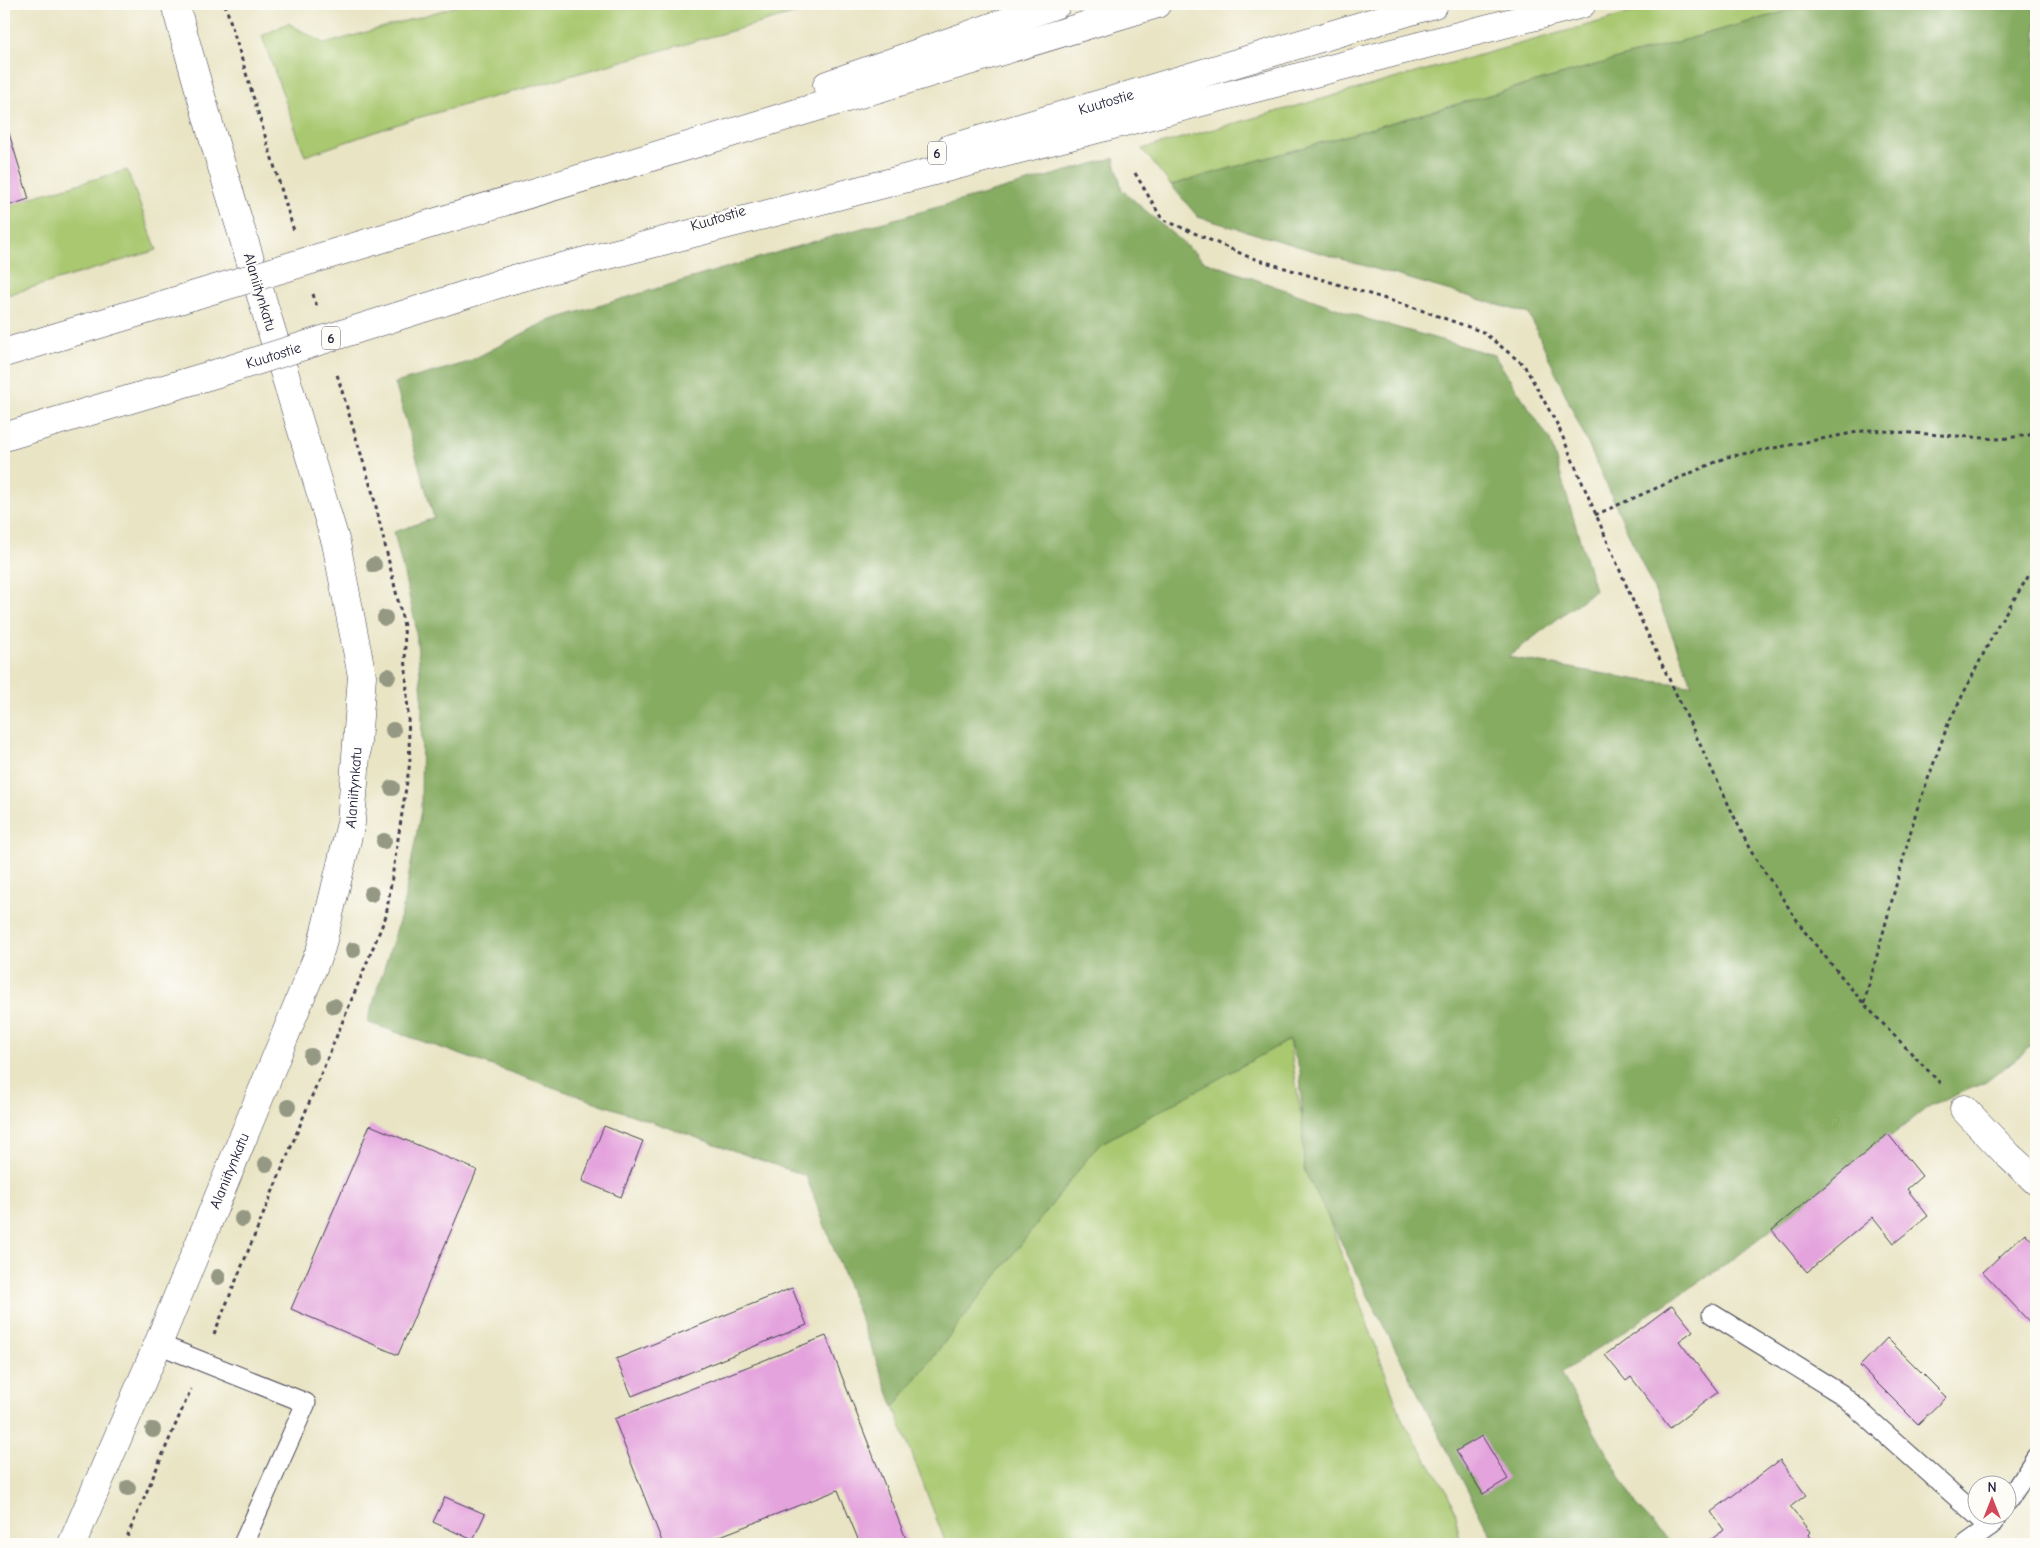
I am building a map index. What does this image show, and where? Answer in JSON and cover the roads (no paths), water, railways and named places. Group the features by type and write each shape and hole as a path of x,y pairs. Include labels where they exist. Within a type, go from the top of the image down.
{"main road":[{"name":"Alaniitynkatu","path":"72,1544 158,1344 321,948 351,823 362,676 336,543 211,131 175,4"},
{"path":"475,210 1057,4"},
{"path":"4,353 1157,4"},
{"name":"Kuutostie","path":"4,438 221,372 500,283 1434,4"},
{"path":"500,283 1582,4"},
{"path":"1964,1109 2036,1181"}],"lane":[{"path":"1712,1314 1842,1394 1968,1499"},
{"path":"158,1344 306,1403 243,1544"},
{"path":"2018,1485 2036,1457"},
{"path":"1966,1544 1988,1526"}]}
